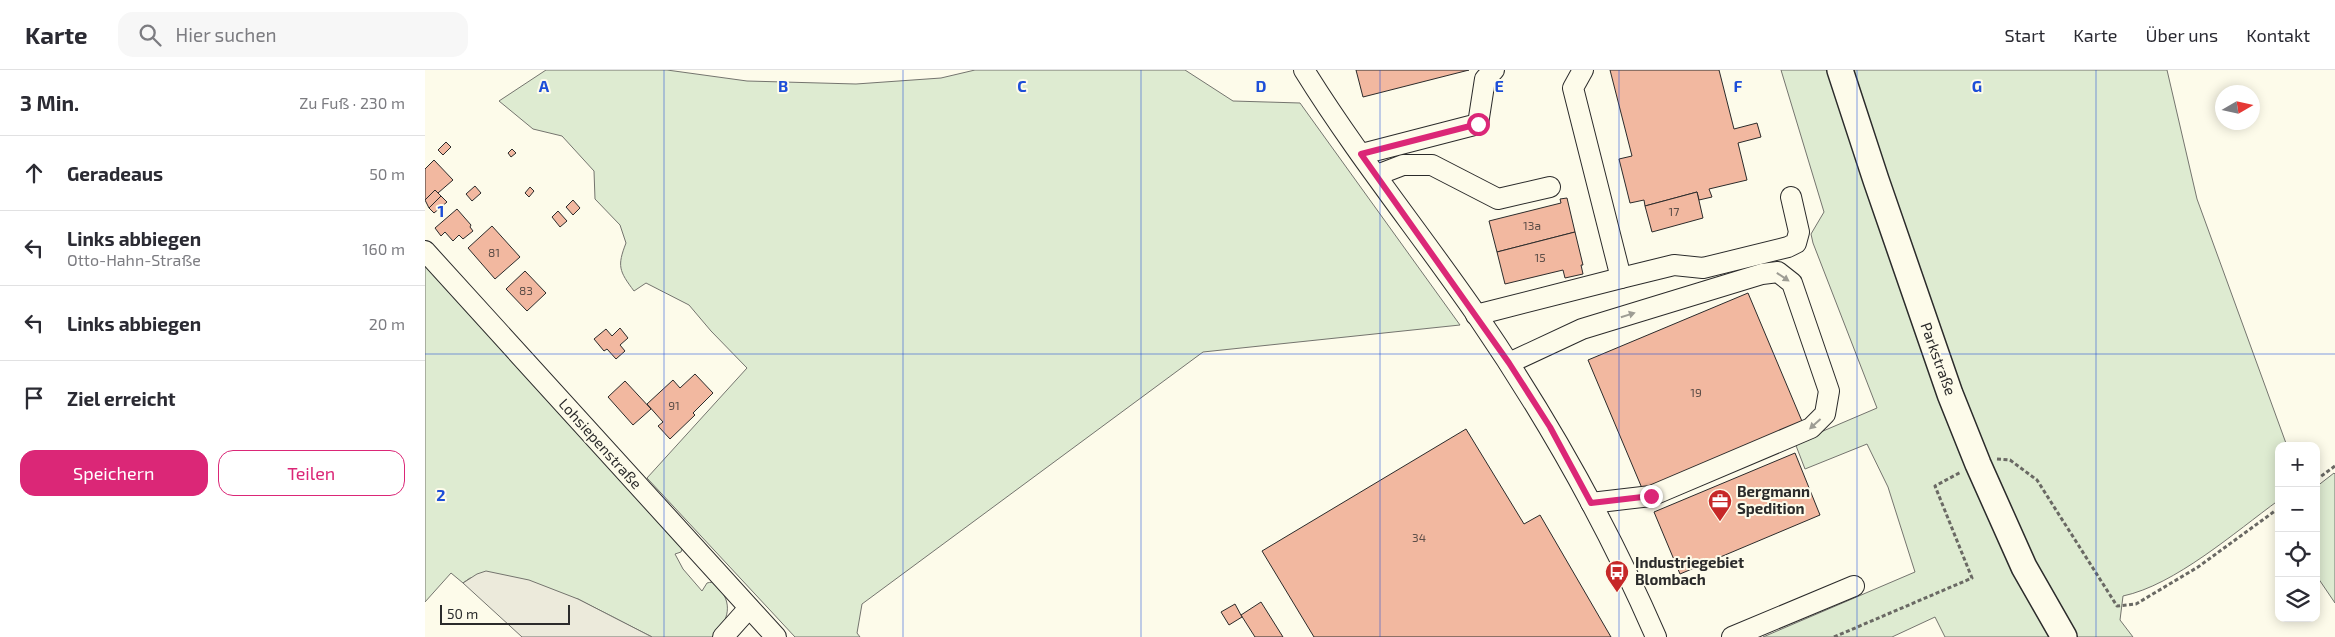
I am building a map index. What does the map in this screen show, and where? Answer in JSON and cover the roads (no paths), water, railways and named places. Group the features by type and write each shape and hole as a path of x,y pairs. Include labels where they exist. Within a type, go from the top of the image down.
{"main road":[{"name":"Parkstraße","path":"1840,70 1922,313 1978,464 2025,567 2064,637"}],"street":[{"path":"1304,70 1361,154 1476,315 1550,427 1591,503 1653,636"},
{"path":"1361,154 1478,124 1485,79 1494,70"},
{"path":"1583,70 1573,88 1621,278"},
{"path":"1377,175 1403,165 1432,166 1498,199 1550,187"},
{"path":"1476,315 1674,265 1703,268 1788,247 1795,243 1799,232 1791,197"},
{"name":"Lohsiepenstraße","path":"425,251 776,637"},
{"path":"1509,363 1581,329 1762,274 1778,272 1792,283 1829,391 1825,414 1811,428 1651,496 1591,503"},
{"path":"1732,637 1854,586"},
{"path":"723,637 749,608"}],"place":[{"name":"Bergmann Spedition","path":"1720,522"},
{"name":"Industriegebiet Blombach","path":"1617,593"}]}
